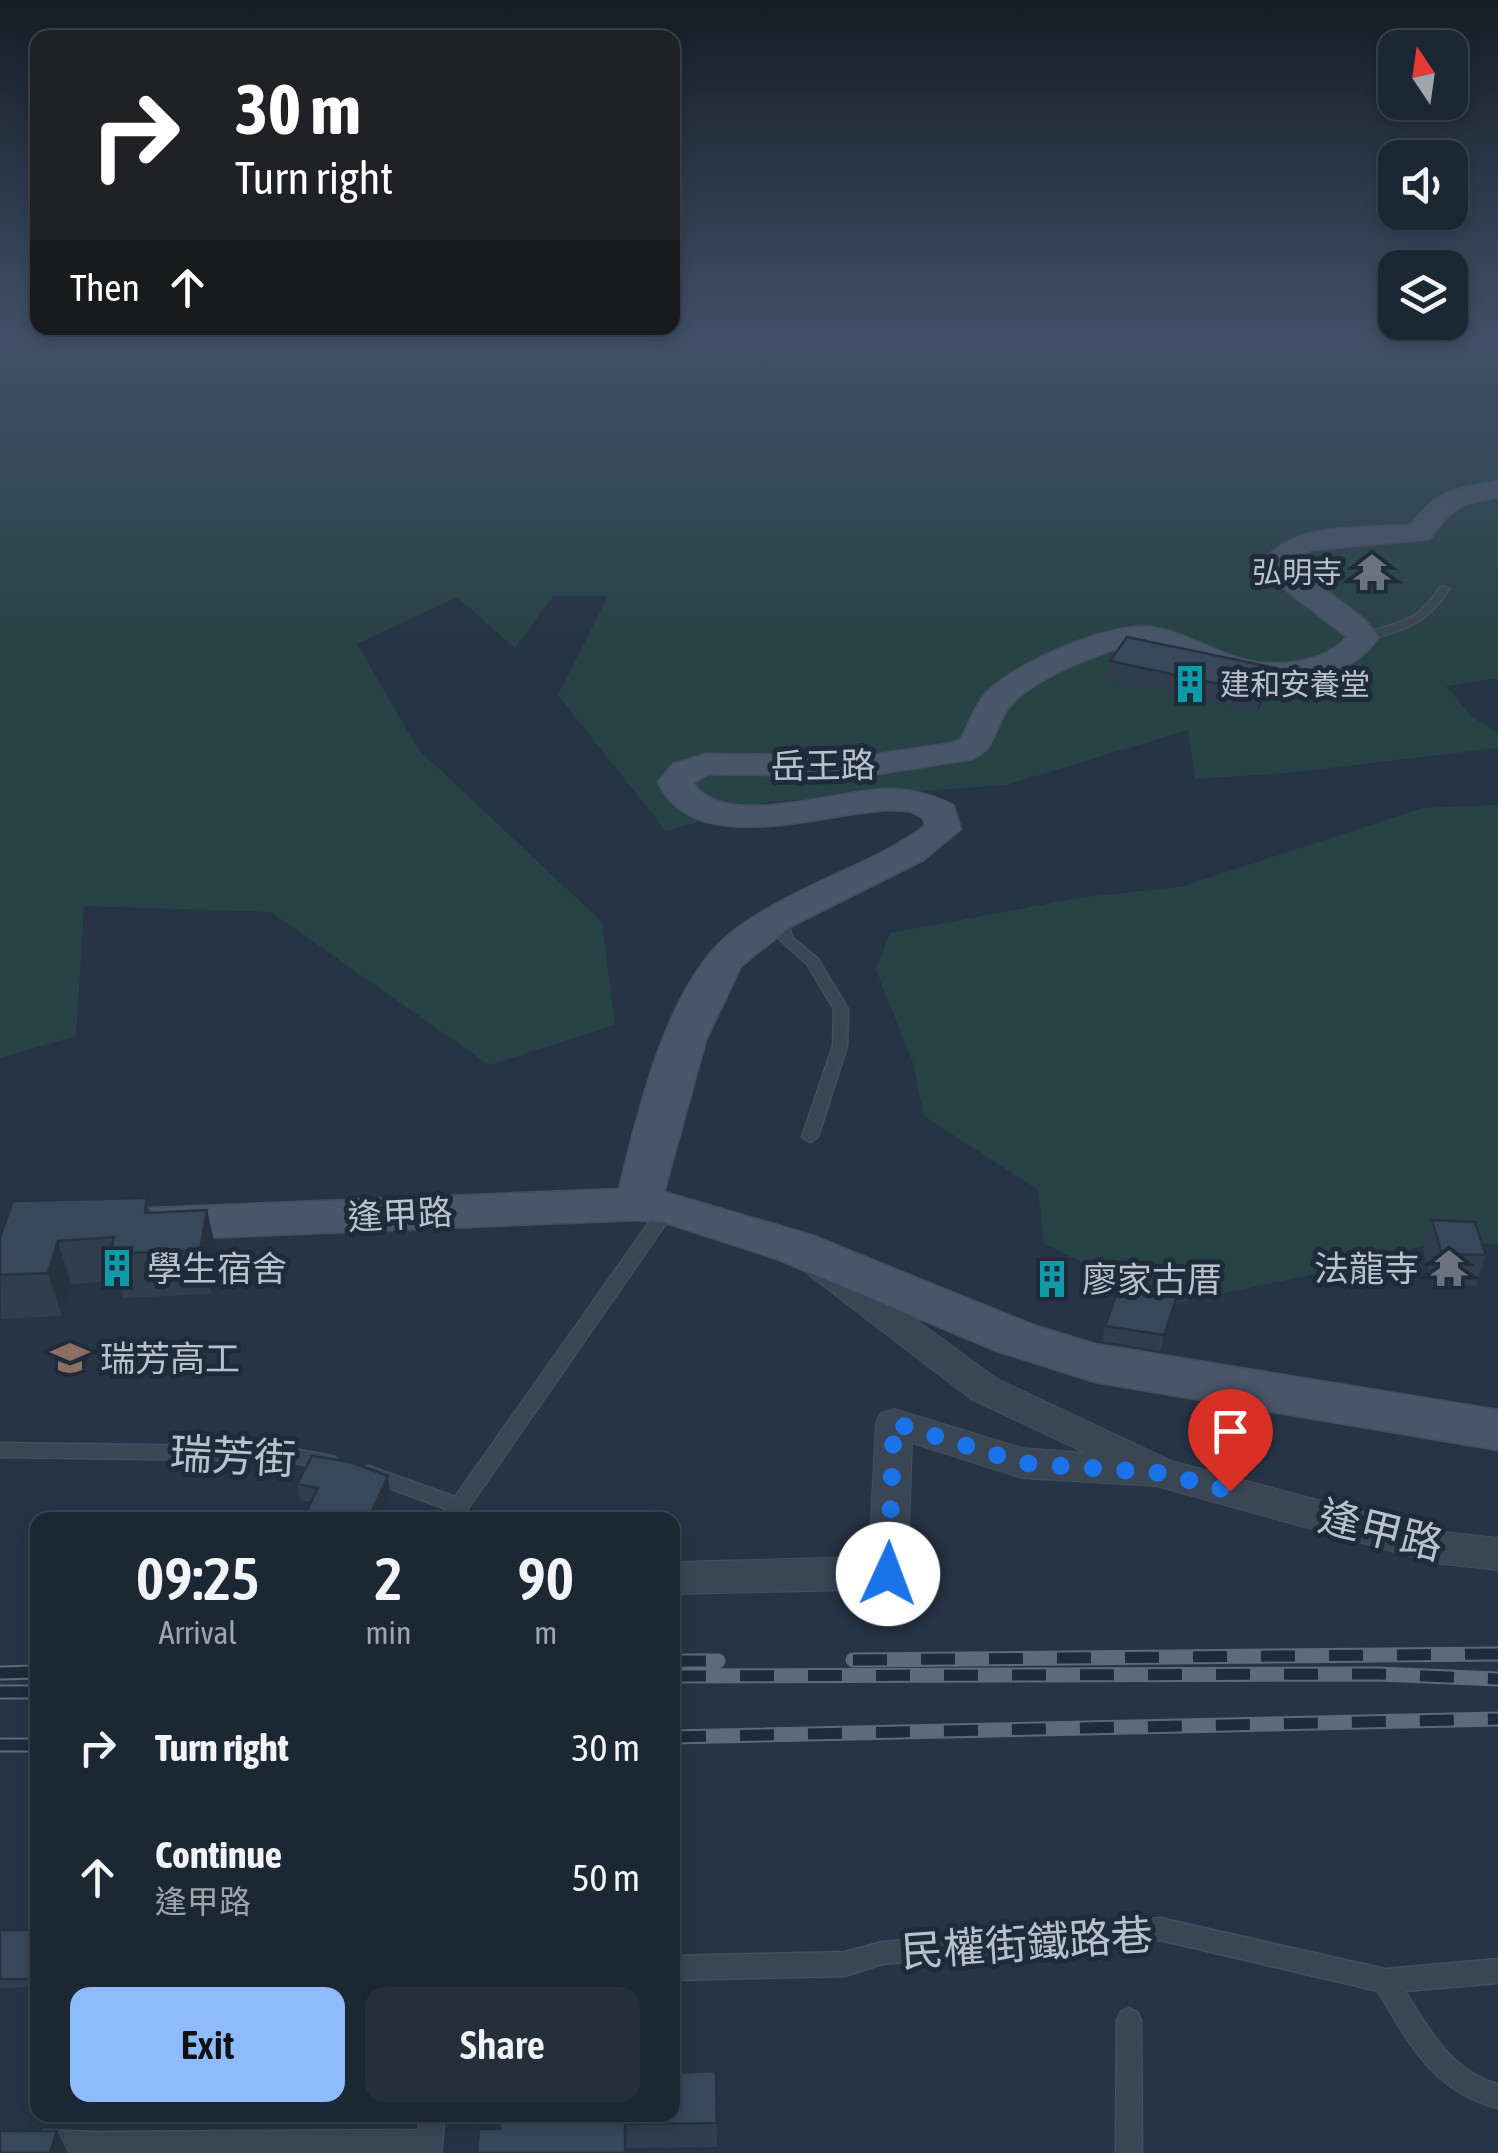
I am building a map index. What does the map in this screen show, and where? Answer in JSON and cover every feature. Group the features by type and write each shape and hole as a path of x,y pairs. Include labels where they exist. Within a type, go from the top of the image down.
{"street":[{"path":"1364,637 1354,625 1289,582 1276,563 1292,548 1306,542 1420,532 1438,507 1450,499 1498,489"},
{"name":"岳王路","path":"653,1206 668,1096 711,986 726,959 778,918 922,848 943,830 940,813 908,800 840,802 730,816 698,806 679,794 675,782 684,771 706,764 866,766 960,752 974,746 1001,696 1097,643 1116,638 1144,636 1176,641 1230,666 1262,672 1323,665 1347,656 1364,637"},
{"name":"逢甲路","path":"109,1223 262,1222 653,1206 794,1247 1015,1338 1095,1363 1498,1430"},
{"name":"逢甲路","path":"794,1247 984,1389 1162,1473 1435,1546 1498,1554"},
{"path":"680,1578 894,1573 894,1423 1022,1463 1162,1473"}],"lane":[{"path":"1364,637 1409,627 1438,602 1444,589"},
{"path":"778,918 788,940 812,962 840,1009 840,1046 810,1137"},
{"name":"瑞芳街","path":"455,1512 653,1206"},
{"name":"瑞芳街","path":"0,1450 282,1454 352,1466 452,1512"},
{"name":"民權街鐵路巷","path":"680,1968 846,1964 882,1953 1160,1929 1384,1981 1498,1971"},
{"path":"1384,1981 1434,2058 1478,2094 1498,2096"},
{"path":"1129,2020 1129,2153"},
{"path":"19,2142 95,2149 429,2148 432,2122"}],"green space":[{"path":"0,438 1498,438 1498,678 1446,686 1472,717 1498,733 1498,748 1287,773 1195,779 1188,730 1006,785 769,802 666,831 558,695 608,596 553,596 515,648 457,597 357,644 418,749 602,922 615,1025 489,1065 271,912 84,906 76,1036 0,1058"},
{"path":"1498,805 1498,1244 1433,1242 1382,1260 1173,1304 1044,1244 1038,1190 924,1116 913,1063 876,970 890,933 1085,897 1181,887 1422,808"}],"building":[{"path":"1127,637 1276,668 1261,693 1110,661"},
{"path":"147,1198 145,1213 207,1210 200,1250 110,1254 114,1237 58,1241 48,1273 0,1275 0,1237 13,1201"},
{"path":"1432,1220 1475,1222 1486,1255 1442,1254"},
{"path":"1122,1279 1178,1294 1164,1335 1105,1326"},
{"path":"312,1456 350,1462 388,1476 372,1512 306,1512 318,1488 297,1484"},
{"path":"0,1930 30,1930 30,1979 0,1979"},
{"path":"716,2071 717,2123 625,2124 625,2153 477,2153 479,2129 500,2129 500,2122 680,2122 680,2073"},
{"path":"0,2131 57,2131 50,2153 0,2153"}],"railway":[{"path":"853,1660 1498,1654"},
{"path":"680,1661 718,1661"},
{"path":"0,1673 30,1672"},
{"path":"680,1676 1378,1674 1498,1679"},
{"path":"0,1692 30,1692"},
{"path":"680,1737 1498,1719"},
{"path":"0,1745 30,1745"}],"place":[{"name":"弘明寺","path":"1372,572"},
{"name":"建和安養堂","path":"1190,684"},
{"name":"學生宿舍","path":"117,1268"},
{"name":"法龍寺","path":"1449,1268"},
{"name":"廖家古厝","path":"1052,1279"},
{"name":"瑞芳高工","path":"70,1358"}],"route":[{"path":"888,1574 894,1423 1022,1463 1162,1473 1230,1491"}]}
